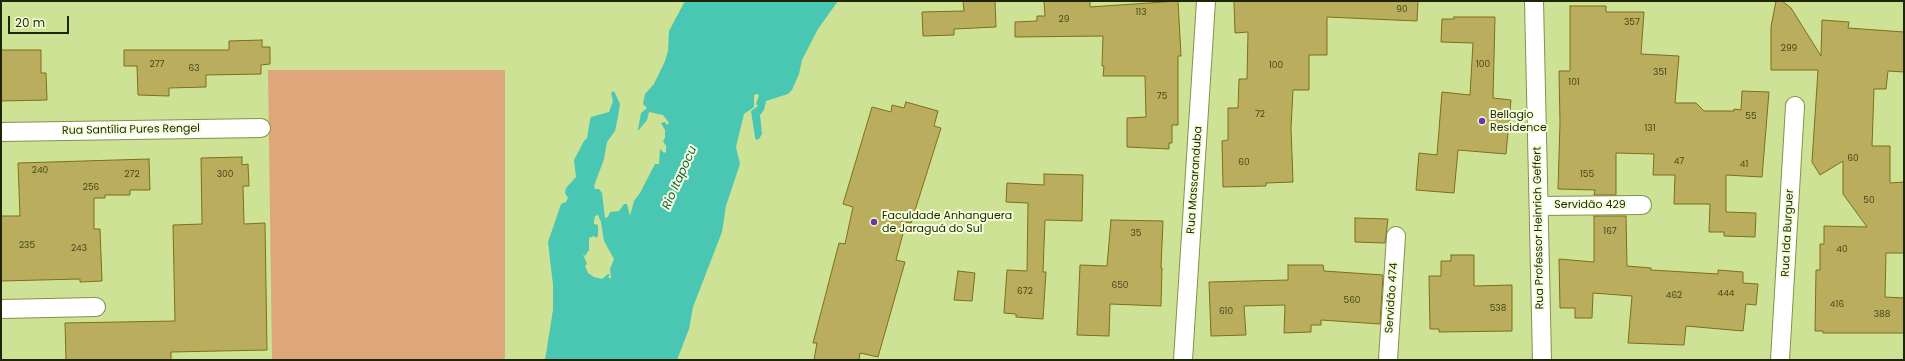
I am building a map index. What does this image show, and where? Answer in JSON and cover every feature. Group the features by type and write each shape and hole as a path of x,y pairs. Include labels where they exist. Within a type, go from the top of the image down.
{"street":[{"name":"Rua Massaranduba","path":"1183,360 1206,1"},
{"name":"Rua Professor Heinrich Geffert","path":"1534,1 1542,360"},
{"name":"Rua Ida Burguer","path":"1780,360 1795,106"},
{"name":"Rua Santília Pures Rengel","path":"1,132 261,128"},
{"name":"Servidão 429","path":"1539,206 1642,205"},
{"name":"Servidão 474","path":"1388,360 1396,236"},
{"path":"1,309 96,307"}],"shaded area":[{"path":"268,70 505,70 505,360 272,360"}],"water":[{"name":"Rio Itapocu","path":"685,1 838,1 818,29 802,60 799,74 792,90 788,94 766,101 764,110 760,115 762,134 759,139 756,140 755,137 751,111 758,106 756,104 759,95 754,95 754,107 744,114 736,147 740,164 726,206 722,232 693,307 689,329 677,360 545,360 553,310 553,285 548,242 561,204 566,202 568,198 565,193 566,188 576,177 574,160 587,138 591,117 609,112 613,101 611,93 614,91 620,104 618,117 615,131 607,142 604,159 594,186 595,189 599,189 602,193 605,218 608,217 610,212 619,211 624,204 627,204 630,216 634,201 640,193 655,164 659,164 660,149 664,153 666,152 666,146 663,141 665,138 665,130 661,123 665,122 667,125 669,123 663,115 649,112 647,120 638,131 638,129 641,113 647,108 643,104 645,94 654,84 665,61 668,51 669,31","holes":["598,215 601,222 604,241 614,259 610,269 611,279 608,277 610,275 608,274 602,279 594,277 588,273 585,266 587,264 583,254 585,256 589,250 589,238 594,236 596,238 598,236 598,225 594,224 595,216"]}],"building":[{"path":"963,1 995,1 996,27 954,29 954,35 923,36 922,12 964,11"},
{"path":"1044,1 1090,1 1090,7 1178,1 1181,56 1178,56 1178,125 1172,125 1172,143 1169,143 1169,149 1127,147 1127,118 1146,117 1145,76 1103,76 1103,36 1015,37 1015,22 1037,21 1037,16 1045,16"},
{"path":"1234,1 1418,1 1417,21 1327,17 1327,55 1309,55 1309,90 1293,90 1291,128 1293,182 1266,183 1266,186 1223,187 1222,141 1228,140 1228,108 1238,108 1239,79 1247,79 1248,32 1235,33"},
{"path":"1776,1 1782,1 1791,8 1821,56 1822,20 1849,22 1848,28 1904,32 1904,72 1888,71 1886,89 1874,89 1872,146 1890,146 1890,183 1904,182 1904,253 1886,253 1885,297 1904,298 1904,333 1823,333 1823,331 1815,331 1816,270 1820,270 1820,244 1824,244 1824,226 1867,227 1843,194 1843,161 1820,175 1812,162 1818,70 1771,70 1771,27"},
{"path":"1570,6 1606,6 1606,12 1644,12 1641,54 1679,56 1675,103 1696,103 1704,111 1734,111 1734,109 1741,110 1742,91 1769,92 1762,177 1726,175 1726,212 1756,213 1755,237 1724,236 1724,232 1709,232 1710,204 1674,204 1675,175 1653,175 1654,154 1616,153 1616,195 1594,195 1595,190 1558,189 1560,123 1559,71 1570,71"},
{"path":"1454,17 1495,17 1493,98 1511,100 1506,154 1458,150 1454,193 1416,190 1419,153 1437,155 1442,92 1470,95 1473,43 1441,42 1442,19 1454,19"},
{"path":"262,40 262,47 270,47 270,64 261,65 261,74 206,75 206,87 169,88 169,96 138,95 137,66 124,66 124,50 229,50 229,41"},
{"path":"1,50 41,50 41,73 46,73 47,100 1,101"},
{"path":"906,102 938,111 934,126 941,128 911,223 906,222 896,260 905,262 878,357 860,353 859,360 814,360 817,343 813,343 839,243 845,244 853,207 843,204 872,107 891,112 892,105 904,108"},
{"path":"242,157 242,165 248,164 249,186 243,186 244,224 265,223 267,350 171,352 171,360 66,360 65,323 175,321 173,225 202,224 201,158"},
{"path":"149,159 150,190 130,190 130,195 105,195 105,198 94,198 94,229 100,229 102,281 80,282 80,279 1,281 1,216 20,216 18,163"},
{"path":"1044,174 1083,175 1082,221 1045,220 1043,272 1046,272 1043,319 1016,317 1016,314 1004,313 1007,270 1027,271 1028,203 1006,202 1007,183 1044,185"},
{"path":"1594,216 1626,216 1627,266 1651,268 1651,270 1718,274 1718,270 1743,272 1743,283 1758,284 1756,305 1746,304 1743,331 1686,326 1684,345 1628,343 1632,296 1593,293 1592,318 1575,318 1575,308 1560,308 1559,259 1594,262"},
{"path":"1355,218 1388,219 1385,243 1355,242"},
{"path":"1111,220 1163,221 1161,306 1110,304 1109,336 1077,335 1080,265 1107,266"},
{"path":"1451,255 1474,255 1474,286 1512,285 1512,331 1439,332 1439,329 1430,329 1429,276 1441,276 1441,261 1451,261"},
{"path":"1288,265 1323,265 1324,271 1383,275 1380,324 1321,320 1321,325 1311,325 1311,332 1284,333 1285,305 1244,306 1246,335 1211,336 1209,282 1288,280"},
{"path":"958,271 975,273 972,301 954,300"}],"place":[{"name":"Bellagio Residence","path":"1482,121"},
{"name":"Faculdade Anhanguera de Jaraguá do Sul","path":"874,222"}]}
